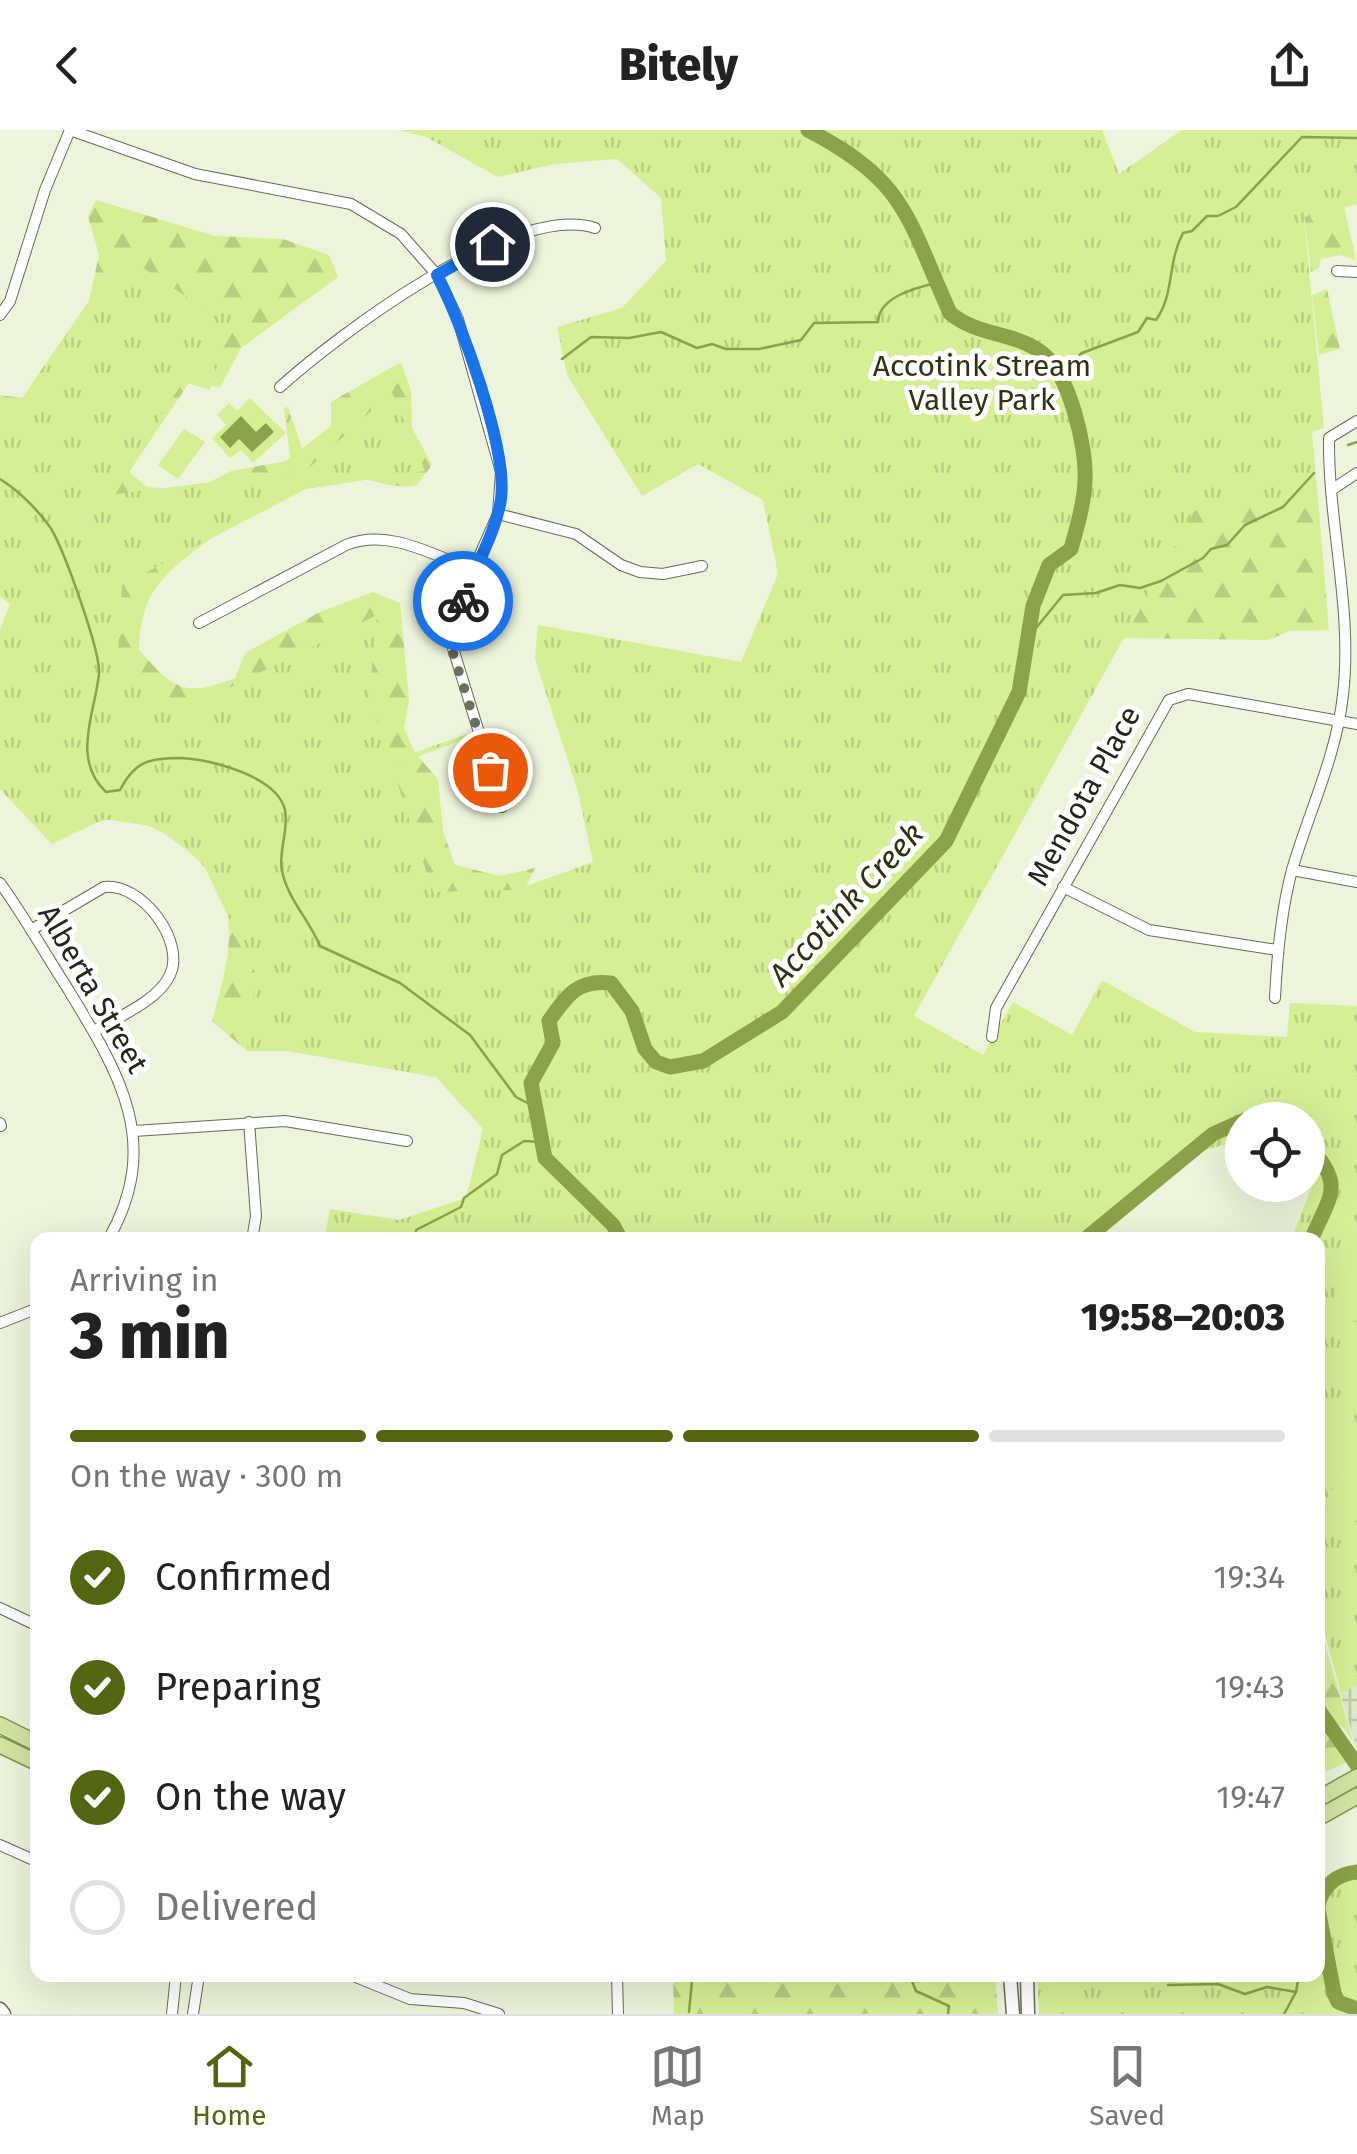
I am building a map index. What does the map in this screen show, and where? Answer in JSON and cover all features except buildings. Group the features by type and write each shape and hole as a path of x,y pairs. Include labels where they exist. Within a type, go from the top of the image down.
{"main road":[{"path":"0,1725 30,1740"},
{"path":"0,1744 30,1759"},
{"path":"1325,1795 1357,1777"},
{"path":"1325,1814 1350,1800"}],"street":[{"path":"0,315 16,288 45,190 70,130 194,174 351,204 401,234 437,275 458,320 498,456 502,485 498,514 455,624 453,653 502,807"},
{"path":"280,387 335,339 492,244 566,225 594,228"},
{"path":"1337,270 1357,272"},
{"path":"1275,998 1278,950 1292,870 1326,778 1339,722 1351,619 1328,438 1357,421"},
{"path":"1333,489 1357,474"},
{"path":"498,514 576,534 622,565 640,572 664,574 702,566"},
{"path":"199,623 368,538 395,541 473,570"},
{"name":"Mendota Place","path":"992,1036 996,1008 1169,700 1188,694 1357,724"},
{"path":"1292,870 1357,882"},
{"name":"Alberta Street","path":"0,883 122,1082 134,1131 128,1193 111,1232"},
{"path":"31,930 104,887 126,888 150,909 171,944 170,977 154,994 94,1031"},
{"path":"1063,887 1148,930 1278,950"},
{"path":"249,1122 256,1216 253,1232"},
{"path":"134,1131 297,1122 407,1141"},
{"path":"0,1324 30,1311"},
{"path":"0,1608 30,1622"},
{"path":"0,1845 30,1858"},
{"path":"172,2014 175,1982"},
{"path":"193,2014 198,1982"},
{"path":"368,1982 410,1998 464,2003 499,2014"},
{"path":"618,1982 618,2014"},
{"path":"1011,1982 1013,2014"},
{"path":"1027,1982 1028,2014"}],"shaded area":[{"path":"241,416 256,432 266,423 274,432 252,452 239,439 230,448 220,437"},
{"path":"1357,1682 1357,1750 1339,1689"}],"green space":[{"name":"Accotink Stream Valley Park","path":"399,130 1102,130 1119,174 1182,130 1357,130 1357,204 1304,217 1324,428 1312,432 1318,499 1195,510 914,1016 983,1055 1013,1002 1072,1035 1102,980 1195,1032 1287,1037 1290,1003 1357,1006 1357,1686 1341,1693 1325,1633 1325,1232 1294,1232 1306,1202 1325,1202 1325,1102 1225,1102 1225,1144 1194,1154 1107,1232 326,1232 330,1209 399,1220 466,1198 483,1129 436,1077 288,1051 247,1051 256,974 202,862 158,827 104,819 52,844 0,789 0,630 10,604 0,596 0,397 23,400 122,254 216,316 234,309 210,390 183,382 108,495 292,472 284,408 288,407 309,468 392,392 425,471 306,489 122,585 118,652 178,713 377,615 369,697 391,761 467,734 468,738 392,766 433,892 515,890 593,862 578,792 535,659 538,625 741,662 778,574 763,500 698,464 642,496 567,375 557,327 622,308 666,261 661,198 617,159 554,164 498,177 426,137"},
{"path":"96,200 215,236 283,239 329,255 338,277 241,348 220,388 191,380 129,472 147,487 194,490 231,471 286,461 331,426 331,402 401,362 411,391 412,428 432,465 417,485 335,478 290,494 239,521 192,552 158,585 143,616 139,650 171,681 203,688 235,678 245,653 320,612 373,592 400,603 409,700 404,728 415,753 438,779 443,831 455,865 500,876 535,868 436,1077 288,1051 247,1051 212,1021 226,964 228,921 220,889 194,856 158,831 119,819 95,823 52,844 0,789 0,630 10,604 0,596 0,395 22,398 89,301 99,255 88,216"},
{"path":"1344,206 1356,261 1341,255 1321,259 1319,268 1311,272 1304,215"},
{"path":"1327,289 1340,349 1319,355 1312,295"},
{"path":"250,398 286,433 253,463 241,450 230,458 212,438 226,425 217,415 229,403 237,411"},
{"path":"184,429 205,442 178,479 158,465"},
{"path":"1318,498 1329,630 1290,631 1268,640 1124,638 1195,509"},
{"path":"1357,1245 1357,1321 1332,1311 1330,1306"},
{"path":"1340,1337 1357,1341 1357,1417 1342,1393"},
{"path":"1325,1404 1344,1420 1354,1451 1328,1490"},
{"path":"1357,1462 1357,1521 1325,1515 1331,1490"},
{"path":"1325,1645 1354,1744 1344,1728 1327,1718 1354,1759 1325,1772"},
{"path":"1357,1870 1357,2014 1039,2014 1037,1982 1325,1982 1325,1891"},
{"path":"673,1982 996,1982 998,2014 674,2014"}],"waterway":[{"name":"Accotink Creek","path":"617,1232 545,1158 531,1083 553,1043 549,1021 582,986 611,983 632,1011 645,1049 656,1062 670,1067 703,1061 782,1012 946,841 1019,692 1033,606 1049,565 1071,549 1083,498 1085,467 1079,431 1068,393 1051,362 1030,346 972,326 950,313 912,227 885,185 841,149 808,130"},
{"path":"1061,372 1082,353 1138,332 1147,318 1156,320 1166,299 1183,233 1192,231 1207,216 1218,216 1236,207 1302,137 1357,138"},
{"path":"562,359 591,337 629,338 661,332 697,348 712,344 726,349 759,349 801,340 814,323 878,322 891,300 936,283"},
{"path":"1348,445 1357,442"},
{"path":"1027,639 1063,595 1096,593 1120,585 1140,588 1161,581 1203,558 1211,549 1227,545 1245,525 1283,507 1314,473"},
{"path":"0,479 28,501 50,527 80,600 99,674 87,750 95,779 106,792 120,790 131,773 144,763 170,758 225,766 269,788 285,810 281,864 285,881 320,946 400,983 470,1035 516,1097 533,1106"},
{"name":"Accotink Creek","path":"1094,1232 1213,1134 1225,1129"},
{"path":"416,1232 461,1207 464,1198 497,1174 502,1155 524,1141 541,1142"},
{"name":"Accotink Creek","path":"1314,1232 1331,1191 1325,1168"},
{"name":"Accotink Creek","path":"1325,1719 1357,1765"},
{"name":"Accotink Creek","path":"1325,1890 1343,1875 1357,1872"},
{"name":"Accotink Creek","path":"1325,1946 1338,2002 1357,2009"},
{"path":"1325,1974 1329,1976"},
{"path":"689,2012 692,1982"},
{"path":"912,1982 916,1991 949,2006 948,2014"},
{"path":"1284,2014 1298,1982"},
{"path":"1168,1985 1218,1984 1245,1994 1267,1987 1296,1992"}],"way so far":[{"path":"463,601 452,637 454,661 490,770"}],"route":[{"path":"463,601 498,514 502,472 458,320 437,275 492,244"}]}
